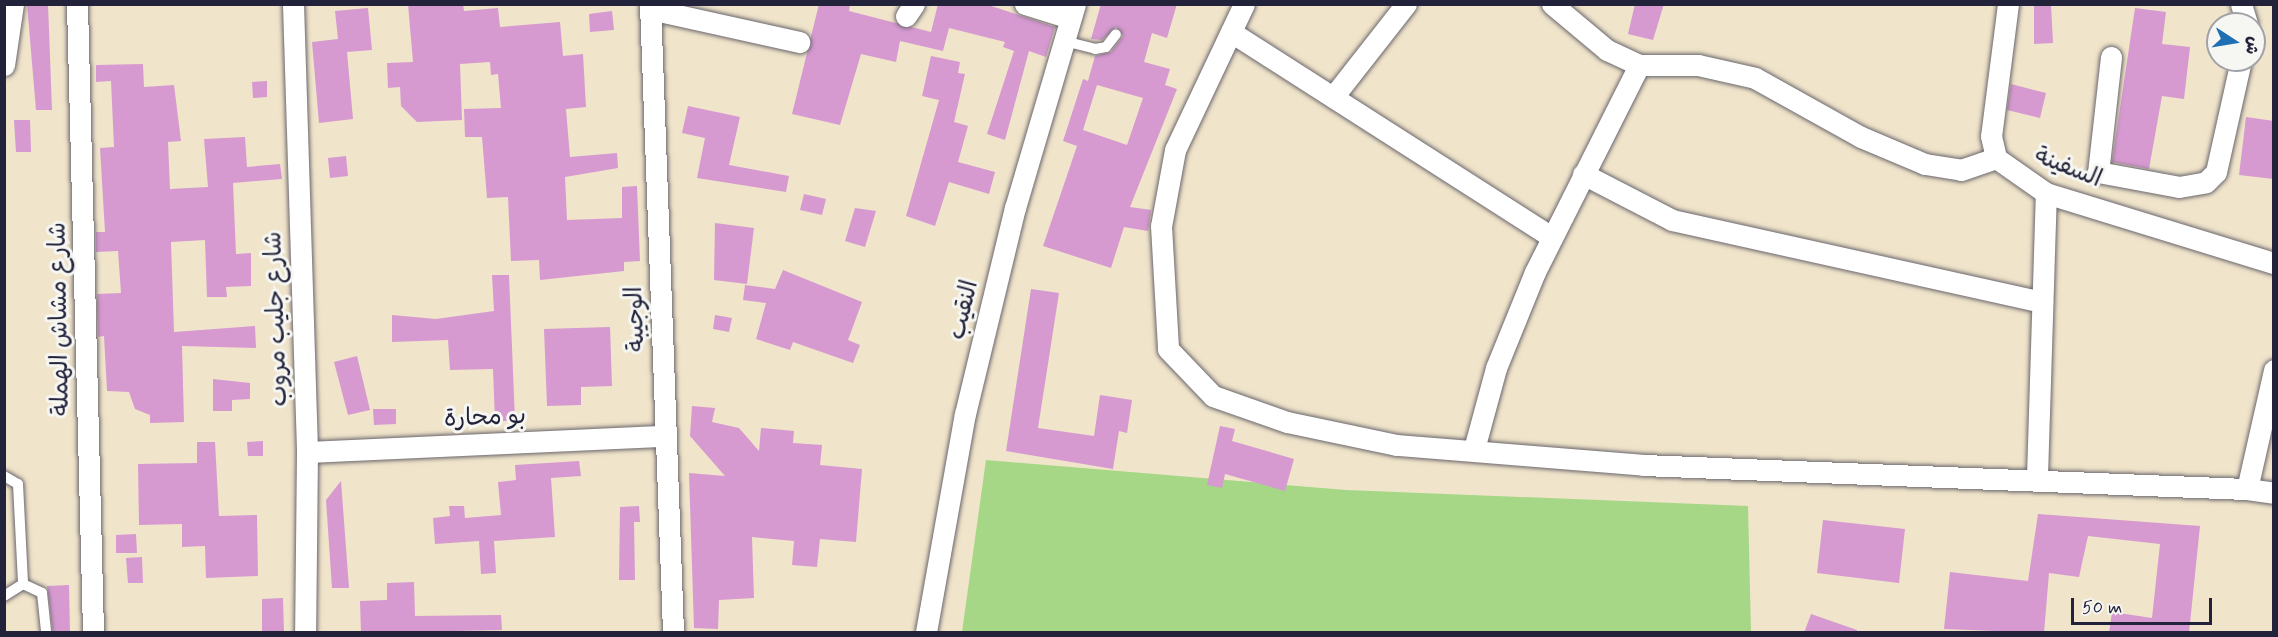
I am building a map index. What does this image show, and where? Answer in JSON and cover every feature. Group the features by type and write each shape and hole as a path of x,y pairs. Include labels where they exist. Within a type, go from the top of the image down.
{"street":[{"path":"4,65 13,4"},
{"name":"شارع مشاش الهملة","path":"77,4 93,633"},
{"name":"شارع جليب مروب","path":"293,4 307,452 305,633"},
{"path":"1025,4 1072,11"},
{"path":"1244,4 1175,150 1161,226 1168,349 1213,396 1287,422 1397,445 1474,449 1643,465 2037,476 2247,489 2274,493"},
{"path":"1333,97 1406,4"},
{"path":"1552,4 1606,50 1639,65 1698,65 1755,78 1861,137 1925,165 1961,170 1996,159"},
{"name":"السفينة","path":"2008,4 1991,136 1996,159 2046,193 2274,263"},
{"path":"650,7 799,42"},
{"name":"الوجيبة","path":"650,7 673,633"},
{"name":"النقيب","path":"926,633 965,414 1015,208 1072,11"},
{"path":"1231,32 1552,237"},
{"path":"2111,57 2098,171 2179,187 2206,182 2216,172 2238,72"},
{"path":"1474,449 1496,368 1552,237 1639,65"},
{"path":"1583,174 1672,220 2042,302"},
{"path":"2037,476 2046,193"},
{"path":"2247,489 2274,370"},
{"name":"بو محارة","path":"307,452 666,436"}],"lane":[{"path":"1064,41 1095,48 1106,47 1116,34"},
{"path":"4,476 18,484 23,584"},
{"path":"4,596 23,584"},
{"path":"23,584 42,593 46,633"}],"green space":[{"path":"986,460 1346,490 1748,506 1751,632 962,632"}],"building":[{"path":"27,4 48,4 52,110 36,110"},
{"path":"408,4 463,4 464,11 498,8 500,27 560,22 563,56 583,54 586,107 566,109 570,157 617,153 618,168 565,177 567,220 622,218 622,187 637,186 640,261 624,262 624,271 540,280 539,260 511,261 508,197 487,198 482,137 465,137 464,109 501,108 498,74 491,75 490,62 460,64 462,120 417,122 401,106 400,87 388,88 387,63 413,62"},
{"path":"819,4 850,4 849,11 931,32 938,4 985,4 1055,27 1046,57 1029,51 1005,140 987,134 1014,51 1003,47 1005,42 949,28 943,51 900,41 896,62 861,54 840,125 792,114"},
{"path":"1101,4 1177,4 1167,38 1152,33 1144,62 1170,69 1165,85 1177,89 1130,207 1151,210 1148,231 1124,227 1111,268 1043,246 1077,146 1063,141 1083,79 1088,81 1095,56 1111,52 1123,36 1116,27 1102,40 1091,39","holes":["1097,85 1143,98 1127,145 1083,130"]},
{"path":"1635,4 1664,4 1653,40 1628,34"},
{"path":"2034,4 2051,4 2053,43 2034,44"},
{"path":"368,8 372,50 347,52 353,119 319,123 312,42 338,39 335,11"},
{"path":"2135,8 2166,12 2162,44 2190,47 2184,99 2162,96 2149,169 2112,162"},
{"path":"612,11 614,30 590,32 589,14"},
{"path":"931,56 960,62 958,73 965,74 954,122 968,126 958,162 995,172 989,194 949,182 935,226 906,216 939,100 922,96"},
{"path":"143,64 144,87 174,85 181,141 168,142 170,189 208,187 204,139 245,137 247,167 280,164 282,179 233,183 236,254 251,253 251,286 226,287 227,297 207,297 205,240 171,242 174,332 255,326 256,348 182,346 184,422 150,423 150,415 135,409 129,392 107,391 104,336 98,337 97,294 121,293 118,251 96,252 96,232 105,232 100,148 114,147 111,81 96,82 96,65"},
{"path":"267,81 267,97 253,98 252,82"},
{"path":"2011,84 2046,93 2040,118 2007,110"},
{"path":"688,106 740,117 729,165 789,176 786,192 697,178 705,138 682,133"},
{"path":"2246,117 2274,121 2274,179 2239,175"},
{"path":"14,120 30,120 31,152 16,152"},
{"path":"346,156 348,176 330,178 328,158"},
{"path":"804,194 826,199 822,215 800,210"},
{"path":"855,208 876,211 865,247 845,241"},
{"path":"715,223 754,228 747,284 714,280"},
{"path":"783,270 862,302 848,340 860,345 853,363 793,342 790,350 756,339 766,303 743,300 745,285 775,289"},
{"path":"492,275 509,275 515,420 495,422 493,369 450,370 448,340 392,342 392,315 436,319 494,311"},
{"path":"1031,289 1059,293 1038,428 1094,436 1100,395 1132,400 1127,433 1119,431 1113,469 1006,451"},
{"path":"715,315 732,318 729,332 713,329"},
{"path":"610,327 612,386 581,387 581,405 547,406 544,329"},
{"path":"357,356 370,410 348,415 334,362"},
{"path":"213,379 250,383 250,399 232,400 232,411 213,411"},
{"path":"692,406 715,408 712,422 739,428 759,451 761,428 794,431 793,443 822,445 820,465 862,469 856,542 820,539 817,567 792,565 794,541 752,537 754,598 719,600 718,629 694,628 689,473 725,476 690,436"},
{"path":"373,409 396,409 396,424 374,425"},
{"path":"1220,426 1235,429 1232,441 1294,459 1285,491 1225,474 1222,488 1207,485"},
{"path":"263,441 263,456 248,456 247,442"},
{"path":"197,442 215,442 219,516 257,515 258,576 206,578 205,546 182,547 182,524 139,525 138,464 197,463"},
{"path":"579,461 581,476 551,478 555,537 494,541 496,573 481,574 479,541 435,544 433,518 450,516 449,506 464,506 465,518 501,515 498,482 516,480 515,465"},
{"path":"341,481 349,588 332,588 326,500"},
{"path":"639,506 640,522 634,522 635,580 619,580 620,507"},
{"path":"2038,514 2200,526 2189,633 2109,633 2112,612 2152,618 2160,544 2088,536 2079,577 2049,573 2044,633 1944,629 1950,572 2028,581"},
{"path":"1823,520 1905,529 1899,583 1817,573"},
{"path":"136,534 137,553 116,553 116,535"},
{"path":"142,557 143,583 128,583 126,558"},
{"path":"414,582 415,616 501,615 502,630 361,633 360,601 387,600 387,583"},
{"path":"69,585 70,633 53,633 47,586"},
{"path":"283,598 284,633 262,633 262,599"},
{"path":"1811,614 1857,630 1856,633 1804,633"}]}
